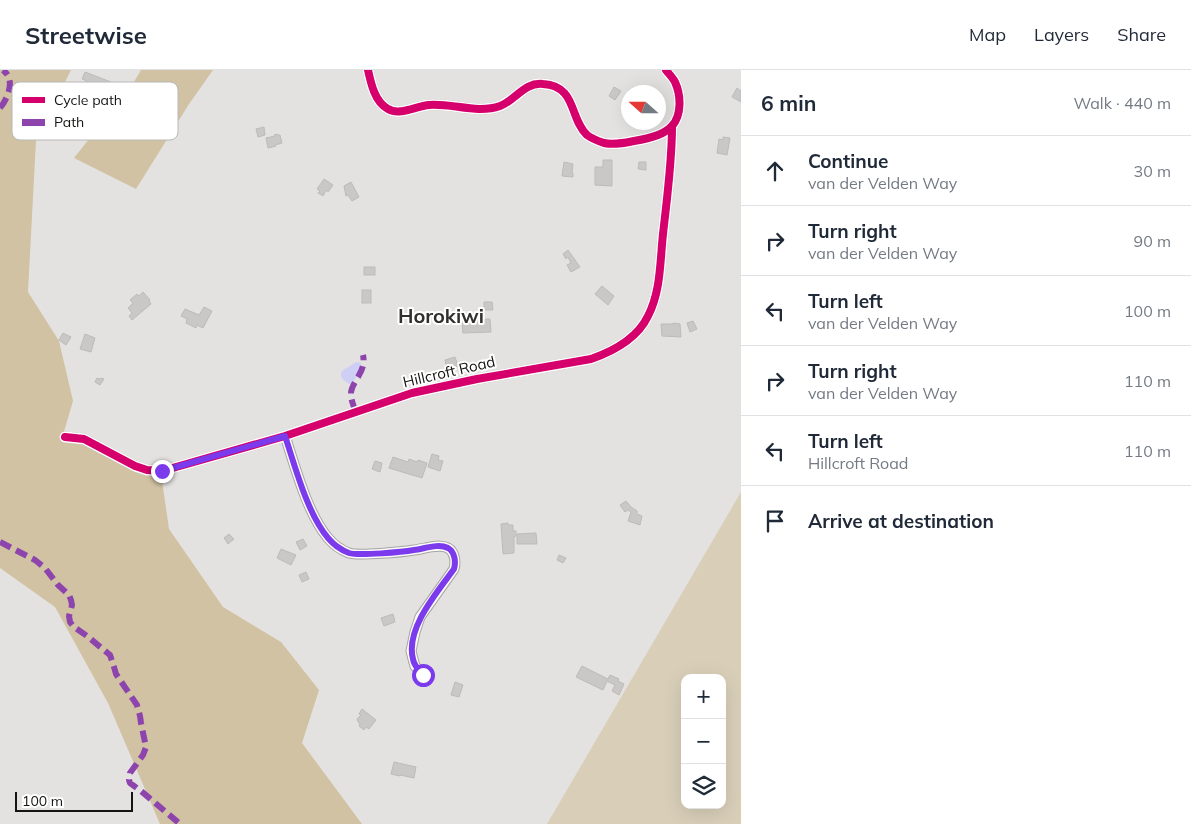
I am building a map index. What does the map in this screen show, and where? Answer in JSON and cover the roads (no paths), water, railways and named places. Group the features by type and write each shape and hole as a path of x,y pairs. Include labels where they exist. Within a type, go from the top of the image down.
{"street":[{"path":"368,70 376,96 385,108 391,111 397,112 428,105 481,109 494,108 503,105 524,88 541,83 560,89 567,96 581,127 586,134 595,140 607,144 637,141 664,132 672,127"},
{"name":"Hillcroft Road","path":"65,437 84,439 135,466 147,470 162,471 285,436 412,394 476,379 591,359 619,347 639,331 648,317 657,288 672,152 672,127 676,120 680,98 674,80 666,70"},
{"path":"285,436 308,504 318,524 328,538 339,548 352,554 393,553 427,547 440,547 449,549 454,554 456,562 454,569 420,618 415,632 412,651 413,659 415,666 423,675"}],"water":[{"path":"356,362 361,363 360,369 350,384 344,380 341,374 342,371"}],"district":[{"name":"Horokiwi","path":"441,316"}]}
